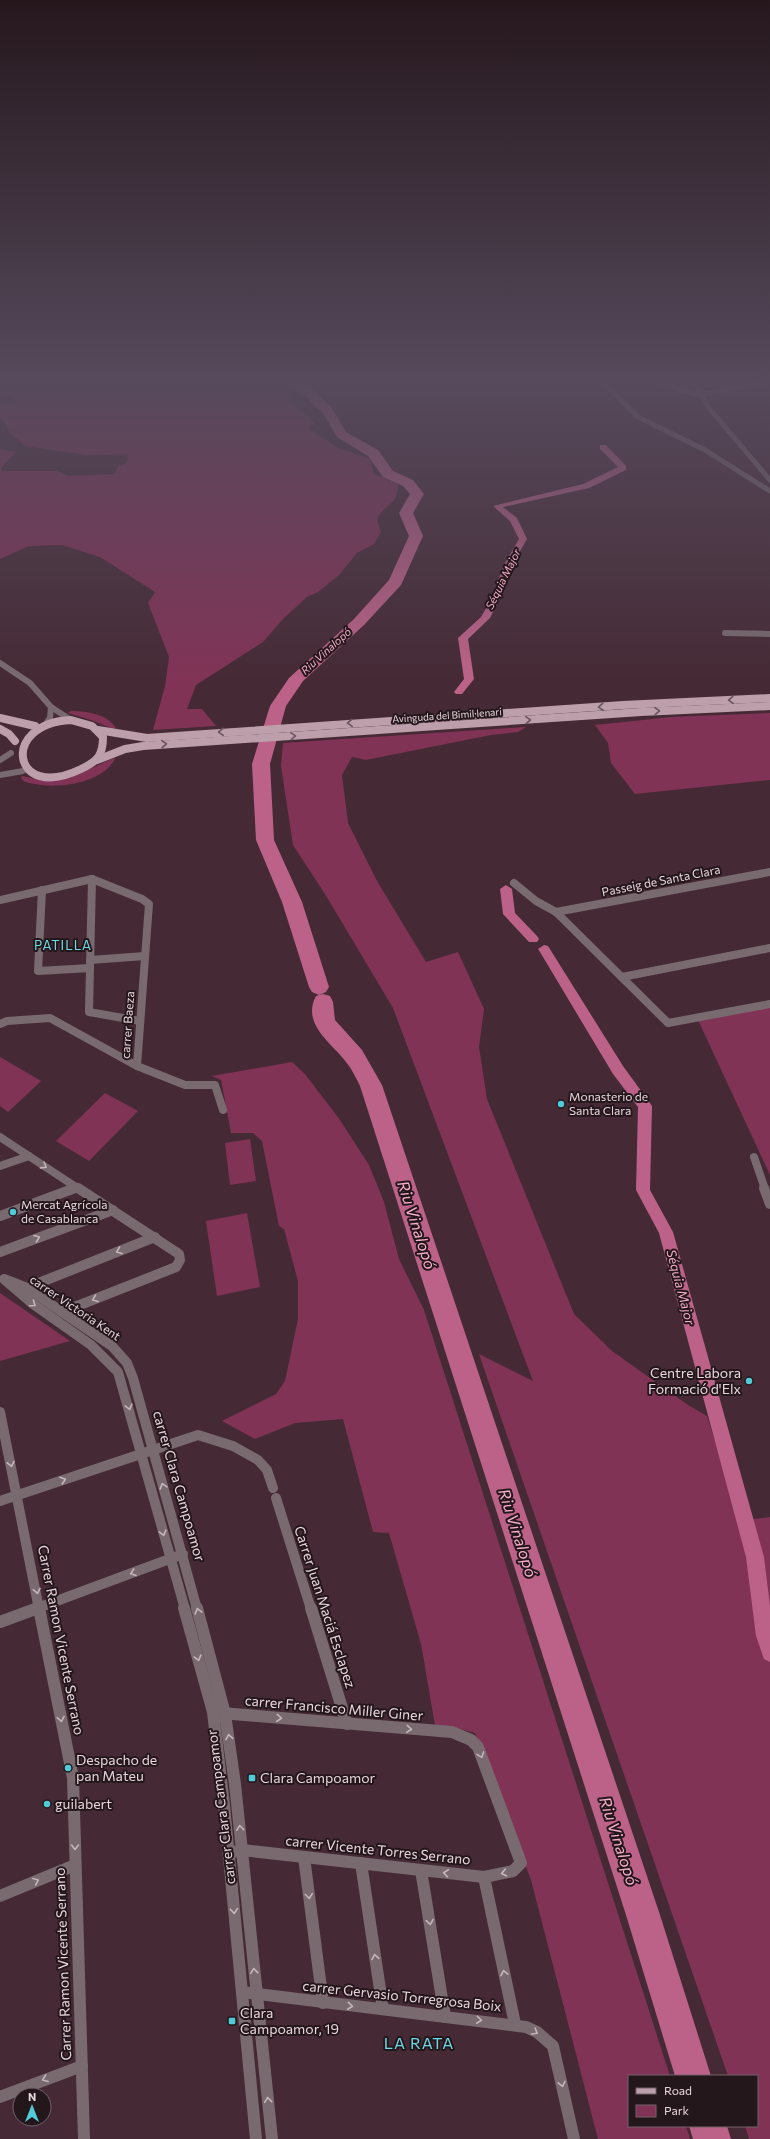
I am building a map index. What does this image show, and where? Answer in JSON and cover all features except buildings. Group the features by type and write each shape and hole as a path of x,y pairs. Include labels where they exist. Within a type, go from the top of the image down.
{"main road":[{"name":"Avinguda del Bimil·lenari","path":"97,760 125,749 143,746 390,725 770,698"},
{"name":"Avinguda del Bimil·lenari","path":"98,730 126,736 147,738 770,706"},
{"path":"0,718 35,726"},
{"path":"71,720 86,723 98,730 103,737 104,746 97,760 81,770 60,776 38,776 23,771 13,760 15,741 23,733 35,726 47,722 71,720"},
{"path":"0,729 9,734 15,741"}],"street":[{"path":"757,483 770,491"},
{"path":"725,633 770,634"},
{"path":"0,663 30,683 51,707 71,720"},
{"path":"47,722 50,718 51,707"},
{"path":"0,760 13,760"},
{"path":"0,775 23,771"},
{"name":"Passeig de Santa Clara","path":"556,912 770,872"},
{"path":"0,900 92,879 88,1012 140,1021"},
{"name":"carrer Baeza","path":"92,879 142,899 149,904 137,1066 185,1085 215,1086 223,1110"},
{"path":"514,883 536,901 556,912 668,1022 770,1004"},
{"path":"42,890 38,971 90,968"},
{"path":"622,977 770,948"},
{"path":"90,960 145,956"},
{"path":"0,1017 4,1022 50,1018 137,1066"},
{"path":"0,1137 179,1254 180,1260 176,1267 172,1269 62,1312"},
{"path":"0,1166 29,1156"},
{"path":"754,1157 770,1204"},
{"path":"0,1216 77,1187"},
{"path":"0,1252 113,1210"},
{"path":"23,1292 155,1237"},
{"name":"carrer Victoria Kent","path":"2,1277 103,1355 122,1367"},
{"name":"carrer Victoria Kent","path":"23,1292 62,1312 112,1346 122,1367"},
{"name":"carrer Clara Campoamor","path":"122,1367 147,1452 183,1554 225,1714 232,1757 272,2139"},
{"name":"Carrer Ramon Vicente Serrano","path":"0,1412 18,1495 73,1778 84,2139"},
{"name":"Carrer Juan Maciá Esclapez","path":"0,1501 198,1435 208,1436 249,1455 263,1464 274,1493 347,1724"},
{"name":"carrer Clara Campoamor","path":"147,1452 170,1559 213,1712 229,1853 256,2139"},
{"path":"0,1622 183,1554"},
{"name":"carrer Francisco Miller Giner","path":"213,1712 452,1732 471,1740 478,1747 521,1863"},
{"name":"carrer Vicente Torres Serrano","path":"229,1853 242,1850 484,1877 513,1871 521,1863"},
{"path":"304,1857 323,2003"},
{"path":"360,1863 384,2009"},
{"path":"0,1896 75,1865"},
{"path":"421,1870 445,2017"},
{"path":"484,1877 515,2024"},
{"name":"carrer Gervasio Torregrosa Boix","path":"242,1992 257,1996 515,2024 537,2032 553,2046 574,2139"},
{"path":"0,2097 82,2066"}],"green space":[{"path":"0,483 398,484 397,493 394,500 378,517 381,532 374,544 357,553 339,575 318,592 307,597 284,618 263,642 196,685 187,709 202,709 216,726 153,730 165,686 169,657 148,603 155,592 100,557 62,545 29,546 0,559"},
{"path":"71,711 102,716 116,728 113,729 68,713"},
{"path":"770,713 770,780 635,794 611,763 608,743 595,725 671,717"},
{"path":"526,727 518,732 491,735 366,760 352,757 342,775 348,823 377,881 426,962 458,952 484,1009 479,1047 487,1099 574,1314 612,1351 688,1405 707,1416 740,1521 770,1517 770,2139 749,2139 745,2127 758,2127 758,2075 728,2075 479,1354 533,1381 393,1008 325,894 293,845 281,766 283,743"},
{"path":"114,758 115,759 109,767 101,774 91,779 68,785 45,785 27,782 21,778 22,776 48,780 59,779 80,773"},
{"path":"770,1003 770,1175 698,1020"},
{"path":"0,1057 41,1081 8,1112 0,1106"},
{"path":"292,1062 305,1074 340,1120 369,1165 384,1202 399,1259 424,1310 670,2075 628,2075 628,2127 686,2127 690,2139 598,2139 531,1880 475,1733 453,1727 435,1725 421,1644 389,1533 373,1532 343,1419 295,1423 255,1439 222,1421 276,1394 285,1381 298,1319 298,1281 284,1229 279,1226 262,1141 253,1133 231,1133 221,1080 212,1076"},
{"path":"105,1093 138,1111 89,1161 56,1141"},
{"path":"250,1139 256,1181 230,1185 225,1143"},
{"path":"247,1213 260,1287 217,1296 206,1221"},
{"path":"0,1293 70,1341 0,1361"}],"waterway":[{"name":"Riu Vinalopó","path":"319,987 292,902 265,840 261,764 278,706 297,678 359,622 396,582 416,536 406,513 417,494 408,483"},
{"name":"Séquia Major","path":"459,692 469,679 463,638 485,618 495,600 508,565 523,539 514,520 497,506 586,486 593,483"},
{"name":"Séquia Major","path":"506,889 509,914 533,939"},
{"name":"Séquia Major","path":"544,949 600,1038 618,1070 645,1106 643,1190 666,1232 755,1557 765,1636 770,1653"},
{"name":"Riu Vinalopó","path":"323,1002 324,1023 354,1056 371,1085 643,1915 693,2075"},
{"name":"Riu Vinalopó","path":"708,2127 712,2139"}],"place":[{"name":"Monasterio de Santa Clara","path":"561,1104"},
{"name":"Mercat Agrícola de Casablanca","path":"13,1212"},
{"name":"Centre Labora Formació d'Elx","path":"749,1381"},
{"name":"Despacho de pan Mateu","path":"68,1768"},
{"name":"Clara Campoamor","path":"252,1778"},
{"name":"guilabert","path":"47,1804"},
{"name":"Clara Campoamor, 19","path":"232,2021"}],"district":[{"name":"PATILLA","path":"63,945"},
{"name":"LA RATA","path":"419,2043"}]}
